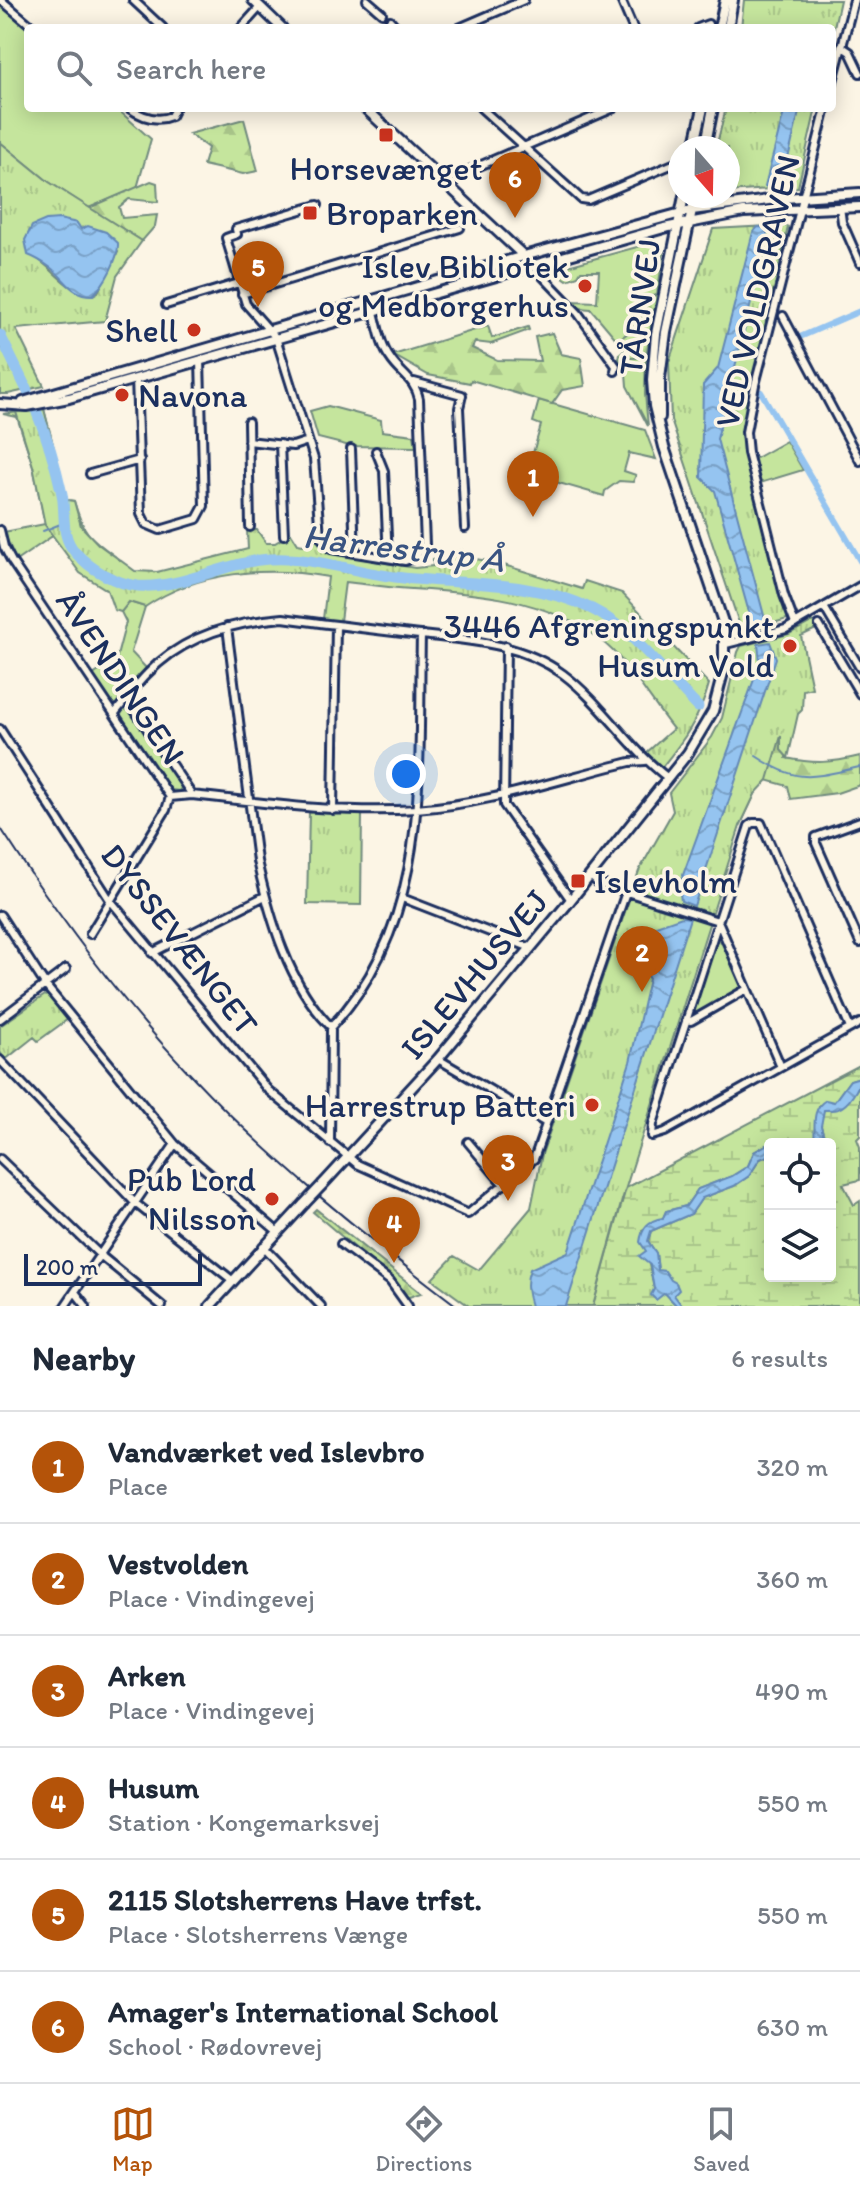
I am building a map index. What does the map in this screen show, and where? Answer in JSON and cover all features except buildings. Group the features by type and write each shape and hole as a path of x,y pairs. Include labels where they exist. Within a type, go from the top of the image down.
{"street":[{"path":"1,0 29,24"},
{"path":"133,0 159,24"},
{"path":"367,0 382,13"},
{"path":"468,24 524,0"},
{"path":"621,0 631,24"},
{"path":"720,24 725,0"},
{"path":"729,24 733,0"},
{"path":"836,68 854,0"},
{"path":"244,24 257,4 278,24"},
{"path":"390,20 394,24"},
{"path":"841,46 850,52 860,73"},
{"path":"136,112 156,119 168,118 172,112"},
{"path":"369,112 524,256 589,326 616,366 615,371"},
{"path":"485,112 575,196 588,200 668,166"},
{"path":"442,182 605,112"},
{"path":"697,136 702,112"},
{"path":"707,136 712,112"},
{"name":"VED VOLDGRAVEN","path":"795,624 784,595 748,453 746,432 755,385 803,208 825,112"},
{"path":"0,404 19,403 692,210 805,196 860,193"},
{"path":"318,205 236,229 237,234 226,238 246,304 276,338 316,471 320,536 331,549 405,561 422,551 425,544 419,399 414,382"},
{"path":"840,207 842,222 860,263"},
{"path":"19,403 27,406 69,398 531,264 677,225 744,212 860,207"},
{"name":"TÅRNVEJ","path":"681,208 654,356 654,406 664,447 721,616 726,644"},
{"name":"TÅRNVEJ","path":"659,425 662,355 692,210"},
{"path":"242,294 460,228"},
{"path":"166,305 239,283"},
{"path":"373,309 391,361 414,382 462,395 459,408 465,528"},
{"path":"783,316 860,461"},
{"path":"136,379 143,520 155,529 176,526 197,519 204,506 200,360"},
{"path":"248,422 250,527"},
{"path":"248,441 293,446 308,441"},
{"path":"280,444 284,535"},
{"path":"351,449 355,553"},
{"path":"376,451 384,471 388,558"},
{"path":"90,474 140,460"},
{"name":"ÅVENDINGEN","path":"0,530 2,548 170,797 166,810 90,934"},
{"path":"726,644 795,624 860,586"},
{"path":"824,607 860,668"},
{"path":"115,713 147,674 185,644 227,627 255,621 283,618 480,640 526,654 562,674 587,695 645,761 668,778"},
{"path":"333,810 336,625"},
{"path":"819,625 860,694"},
{"path":"227,627 257,861 265,896 276,931 302,987 331,1027"},
{"path":"330,1143 331,1027 359,994 391,932 412,858 418,809 421,635"},
{"path":"833,648 844,641"},
{"name":"ISLEVHUSVEJ","path":"210,1306 438,1059 571,900 700,737 722,683 726,644"},
{"path":"506,646 504,805 571,900"},
{"name":"ÅVENDINGEN","path":"127,699 192,795"},
{"name":"DYSSEVÆNGET","path":"0,729 110,900 268,1090 357,1164 468,1214 504,1185"},
{"path":"170,797 192,795 333,810 418,809 503,795 630,762 645,761"},
{"path":"860,821 822,833 816,837 816,843 860,943"},
{"path":"850,1028 761,823 753,823 749,826 686,1020 653,1124 652,1136 665,1132 860,1023"},
{"path":"590,876 598,883 718,921 781,1067"},
{"path":"468,1142 504,1185 534,1159 626,892"},
{"path":"152,953 265,896"},
{"path":"402,898 531,948"},
{"path":"0,915 46,986 175,1144 277,1231"},
{"path":"0,1019 66,969"},
{"path":"686,1020 691,1021 747,989"},
{"path":"438,1059 546,1123"},
{"path":"1,1064 135,1203 232,1280"},
{"path":"65,1306 175,1144"},
{"path":"0,1159 100,1255 162,1306"},
{"path":"341,1244 390,1281 408,1306"},
{"path":"263,1246 321,1306"},
{"path":"75,1292 86,1306"}],"green space":[{"path":"744,0 840,0 835,24 741,24"},
{"path":"0,4 24,25 24,112 121,112 151,139 137,188 89,208 49,182 0,142"},
{"path":"725,112 815,112 798,187 740,191 740,136 719,136"},
{"path":"244,119 258,171 243,174 203,165 208,148 189,134"},
{"path":"0,142 49,182 142,241 117,276 105,321 16,329 44,386 0,394","holes":["78,227 118,252 98,292 93,295 77,291 36,258"]},
{"path":"151,181 157,183 158,202 129,199 119,207 122,218 157,215 155,226 142,241 89,208"},
{"path":"788,227 742,433 784,606 791,618 742,632 671,420 669,362 713,229"},
{"path":"655,242 664,251 657,295 648,297 638,323 617,340 591,309 579,308 573,301 597,302 599,271 581,271 578,276 567,280 553,270"},
{"path":"657,295 646,357 631,358 617,340 638,322 648,297"},
{"path":"488,326 492,338 528,327 529,330 491,344 475,342 472,348 497,360 540,361 535,337 552,333 561,354 581,358 585,386 562,390 552,404 471,380 470,383 428,375 393,355"},
{"path":"626,349 631,358 646,357 648,426 627,386 626,373 619,359 620,353"},
{"path":"539,400 645,430 656,459 629,453 624,471 636,475 633,482 619,481 605,491 604,496 531,475 529,467 541,425 533,422"},
{"path":"328,406 381,420 382,431 414,435 416,447 350,446 318,438 310,411"},
{"path":"44,409 67,500 74,501 88,534 116,557 73,533 51,537 16,561 4,532 45,524 33,466 17,417 3,414"},
{"path":"44,409 67,500 74,501 81,526 98,544 135,571 157,572 248,549 247,530 257,530 266,543 275,543 291,533 298,544 318,540 330,553 415,568 433,566 433,559 462,550 463,557 494,562 582,589 585,581 622,593 709,684 701,708 662,767 646,753 673,729 610,648 578,625 556,614 510,600 345,582 340,621 323,619 328,577 257,572 210,579 165,595 145,607 129,602 121,612 114,610 107,590 80,573 45,525 33,466 16,412"},
{"path":"786,441 803,470 760,483 754,459"},
{"path":"129,602 145,607 131,652 147,669 116,705 93,675 116,660 126,622 121,612"},
{"path":"813,621 818,628 801,636 812,688 803,690 802,710 798,714 788,758 781,750 781,736 768,780 755,794 740,826 622,1200 593,1306 469,1306 432,1279 454,1256 479,1270 531,1208 542,1154 639,871 673,811 669,793 712,737 722,718 741,646 789,634"},
{"path":"789,634 786,758 823,762 860,756 860,785 837,793 791,799 788,786 752,776 755,794 740,826 708,779 740,653 747,644"},
{"path":"131,709 183,785 179,791 171,790 120,716 123,710"},
{"path":"309,812 362,813 361,905 307,904"},
{"path":"718,935 743,989 691,1018"},
{"path":"45,995 68,1019 38,1041 34,1037 5,1060 0,1052 0,1026"},
{"path":"860,1065 860,1077 850,1080 834,1102 819,1105 815,1138 764,1138 764,1146 754,1152 748,1166 698,1189 686,1206 666,1211 663,1218 642,1230 654,1289 665,1293 677,1306 593,1306 626,1188"},
{"path":"860,1086 860,1136 857,1139 860,1147 860,1180 843,1184 854,1205 860,1201 860,1306 682,1306 673,1295 671,1281 658,1271 656,1253 648,1241 651,1231 691,1214 702,1198 734,1186 749,1176 764,1157 764,1282 836,1282 836,1138 824,1138 821,1115 824,1110 842,1106"},
{"path":"316,1209 421,1293 406,1298 393,1280 313,1212"}],"water":[{"path":"784,112 799,112 782,184 770,189 765,186"},
{"path":"59,219 77,223 81,229 88,226 106,232 118,243 110,270 93,295 74,290 51,268 28,255 25,240 32,226"},
{"path":"758,227 767,228 767,239 717,439 765,619 762,624 753,627 715,491 701,477 703,385 718,368 753,232"},
{"path":"770,642 776,658 694,906 681,901 679,886 760,663 758,644"},
{"path":"682,917 690,918 566,1306 531,1306 527,1288 530,1269 568,1252 630,1062 649,979 641,966 653,927"},
{"path":"860,1077 850,1100 837,1109 824,1110 821,1126 824,1138 814,1138 818,1108 826,1100 834,1102 850,1080"},
{"path":"764,1146 764,1157 749,1176 734,1186 702,1198 691,1214 651,1231 648,1241 656,1253 658,1270 665,1271 676,1283 679,1290 674,1295 682,1306 677,1306 665,1293 656,1300 651,1295 654,1289 650,1265 639,1256 646,1251 640,1242 644,1229 653,1221 663,1218 666,1211 686,1206 698,1189 748,1166 754,1152"}],"waterway":[{"path":"800,337 860,311"},
{"name":"Harrestrup Å","path":"0,335 27,390"},
{"path":"761,392 860,561"},
{"name":"Harrestrup Å","path":"37,413 60,484 67,539 81,558 112,579 130,585 154,586 253,561 285,559 395,577 545,592 592,609 621,628 698,707"},
{"path":"43,531 63,523"},
{"name":"Harrestrup Å","path":"756,756 795,775 818,776 860,767"}],"tram line":[{"path":"0,827 90,956 192,1076 254,1138 320,1197 457,1306"}],"place":[{"name":"Horsevænget","path":"386,135"},
{"name":"Broparken","path":"310,213"},
{"name":"Amager's International School","path":"515,218"},
{"name":"Islev Bibliotek og Medborgerhus","path":"585,286"},
{"name":"2115 Slotsherrens Have trfst.","path":"258,307"},
{"name":"Shell","path":"194,330"},
{"name":"Navona","path":"122,395"},
{"name":"Vandværket ved Islevbro","path":"533,517"},
{"name":"3446 Afgreningspunkt Husum Vold","path":"790,646"},
{"name":"Islevholm","path":"578,881"},
{"name":"Vestvolden","path":"642,992"},
{"name":"Harrestrup Batteri","path":"592,1105"},
{"name":"Pub Lord Nilsson","path":"272,1199"},
{"name":"Arken","path":"508,1201"},
{"name":"Husum","path":"394,1263"}]}
